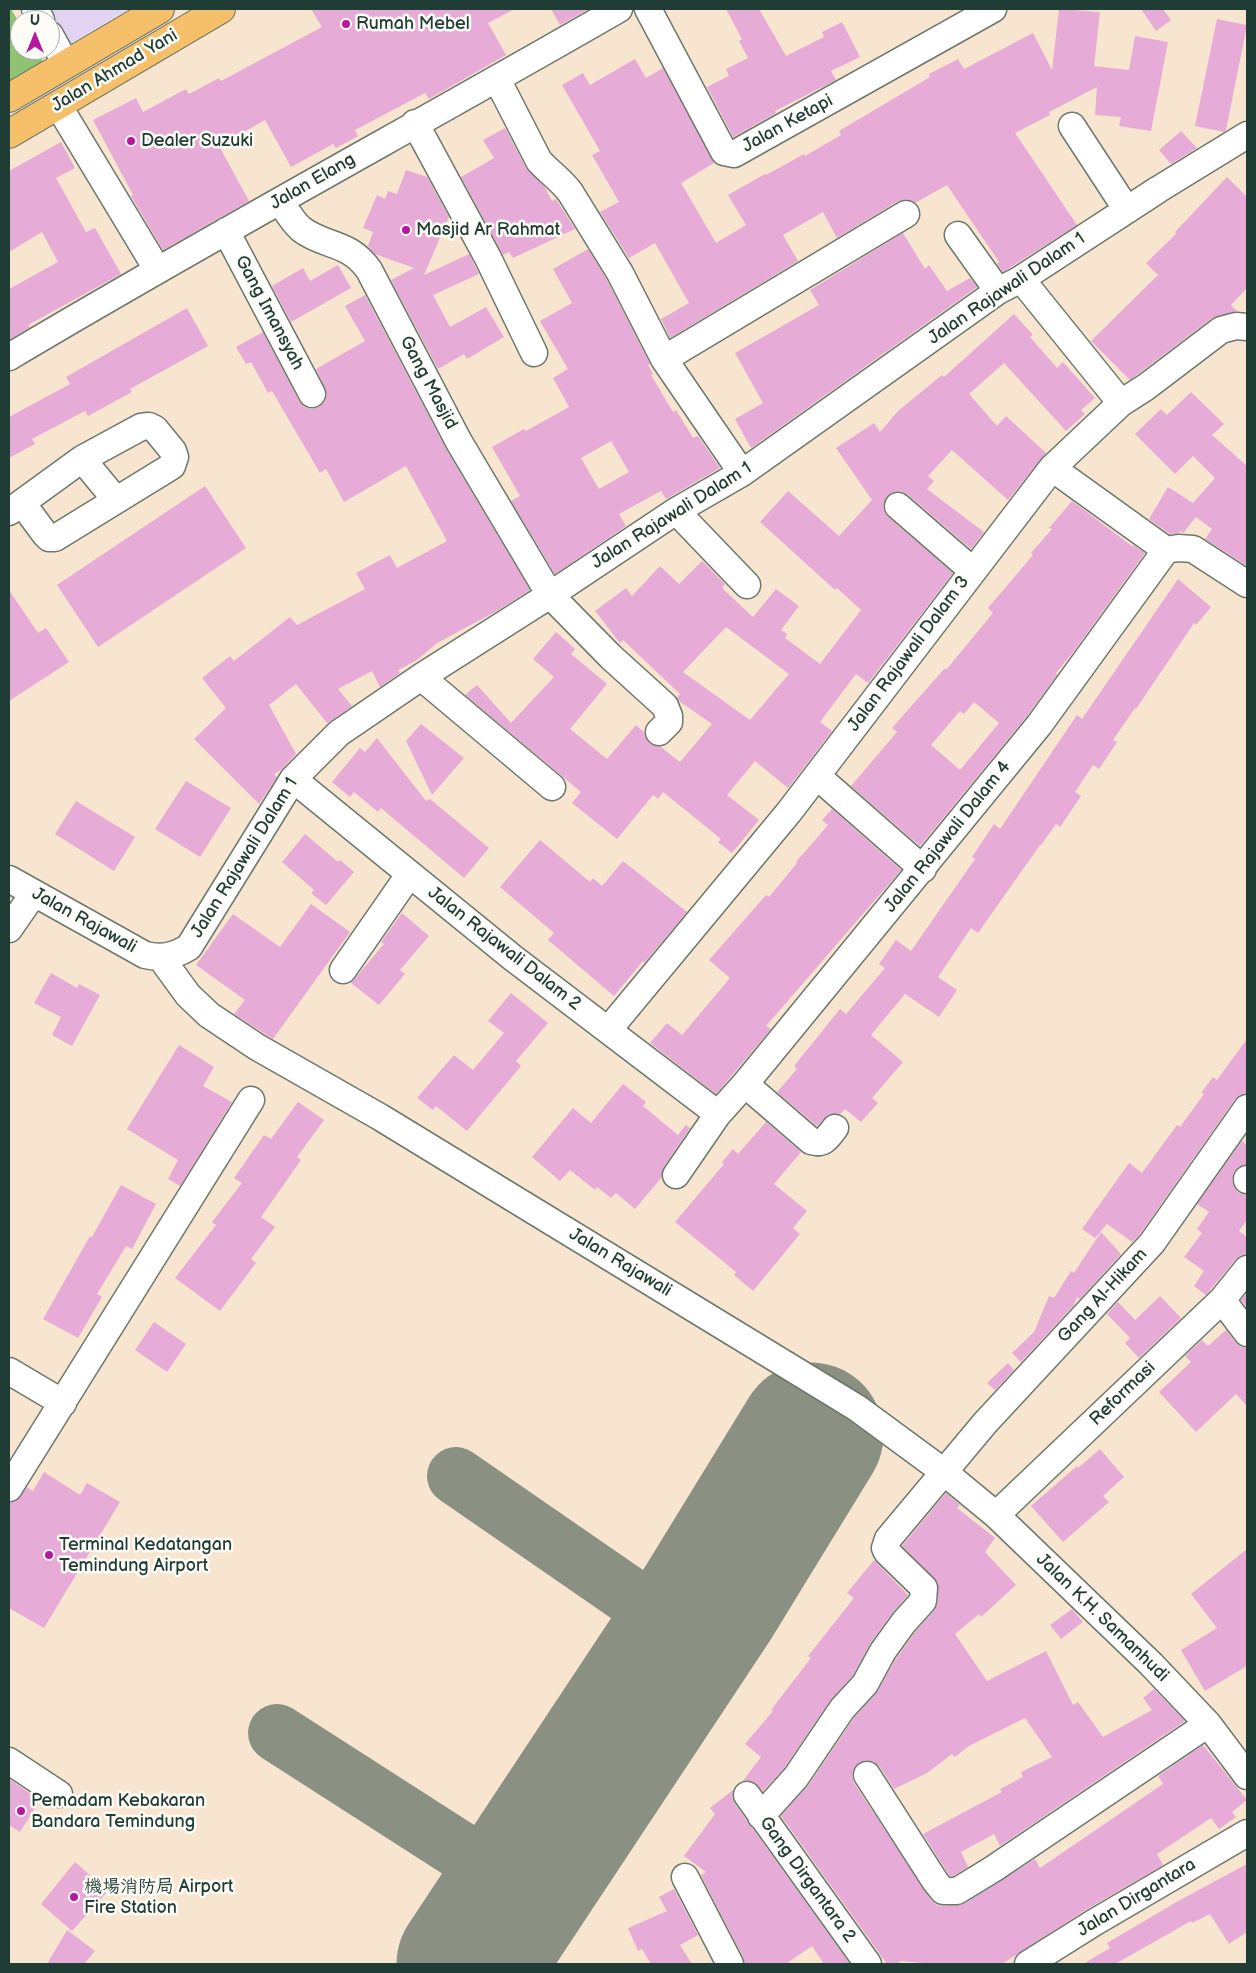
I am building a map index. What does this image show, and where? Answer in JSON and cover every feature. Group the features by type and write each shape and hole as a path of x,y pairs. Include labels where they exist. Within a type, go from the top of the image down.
{"main road":[{"name":"Jalan Ahmad Yani","path":"9,98 160,9"},
{"name":"Jalan Ahmad Yani","path":"9,134 221,9"}],"street":[{"name":"Jalan Elang","path":"9,356 158,269 415,123 498,79 618,9"},
{"name":"Jalan Ketapi","path":"648,9 724,152 732,154 784,127 993,9"},
{"path":"60,53 66,64"},
{"path":"498,79 539,161 548,171 561,180 570,192 620,273 664,360 742,474"},
{"path":"58,105 158,269"},
{"path":"415,123 488,258 534,353"},
{"path":"1072,126 1127,210"},
{"name":"Jalan Rajawali Dalam 1","path":"161,958 179,953 189,947 293,779 339,733 421,676 550,595 676,511 742,474 998,291 1021,279 1247,135"},
{"name":"Gang Masjid","path":"280,201 301,229 352,252 366,265 459,442 550,595 611,657 665,706 668,722 659,732"},
{"path":"664,360 906,214"},
{"name":"Gang Imansyah","path":"226,231 312,394"},
{"path":"958,235 998,291"},
{"path":"1021,279 1121,403"},
{"name":"Jalan Rajawali Dalam 3","path":"609,1029 783,820 1052,468 1121,403 1221,330 1236,326 1247,328"},
{"path":"149,426 155,429 173,451 175,457 174,464 53,538 45,534 15,508 82,459 141,427 149,426"},
{"path":"82,459 116,500"},
{"path":"1052,468 1166,550 1178,548 1192,549 1247,584"},
{"path":"898,506 973,571"},
{"path":"676,511 747,585"},
{"name":"Jalan Rajawali Dalam 4","path":"676,1175 718,1114 923,868 1039,725 1166,550"},
{"path":"421,676 552,787"},
{"path":"817,776 923,868"},
{"name":"Jalan Rajawali Dalam 2","path":"293,779 513,958 609,1029 718,1114"},
{"path":"342,970 409,875"},
{"name":"Jalan Rajawali","path":"9,879 145,955 161,958 188,995 209,1015 288,1066 380,1117 857,1408 944,1472"},
{"path":"9,929 34,894"},
{"path":"744,1084 810,1142 824,1142 835,1128"},
{"path":"9,1488 64,1403 251,1100"},
{"name":"Gang Al-Hikam","path":"754,1805 796,1777 842,1709 865,1684 883,1651 904,1622 923,1601 924,1588 887,1552 886,1543 985,1422 1152,1243 1247,1108"},
{"name":"Reformasi","path":"996,1515 1222,1300 1247,1269"},
{"path":"1222,1300 1247,1333"},
{"path":"10,1375 64,1403"},
{"name":"Jalan K.H. Samanhudi","path":"944,1472 996,1515 1151,1664 1208,1724 1247,1776"},
{"path":"867,1774 935,1881 943,1891 952,1892 957,1891 994,1869 1208,1724"},
{"path":"9,1761 59,1794"},
{"name":"Gang Dirgantara 2","path":"754,1805 868,1964"},
{"name":"Jalan Dirgantara","path":"1028,1964 1095,1922 1247,1833"},
{"path":"685,1877 730,1964"}],"shaded area":[{"path":"129,9 66,46 60,35 60,10 46,10"}],"green space":[{"path":"9,9 11,9 10,60 42,60 43,62 9,81"}],"building":[{"path":"311,9 515,9 488,23 506,55 429,99 425,93 355,130 358,136 336,148 333,144 291,167 265,120 219,146 249,201 163,250 131,196 133,195 93,120 136,98 143,112 186,89 189,94 219,78 221,81 322,27"},
{"path":"551,9 589,9 560,25"},
{"path":"726,9 759,9 786,56 824,37 822,32 842,22 860,57 831,71 836,80 775,111 776,113 733,137 707,87 729,76 726,69 748,58 739,41 742,39"},
{"path":"1059,9 1100,12 1094,66 1129,70 1135,36 1168,42 1151,131 1119,126 1121,117 1095,115 1097,87 1049,112 1050,115 1015,133 1077,225 1003,272 997,264 999,262 947,185 915,203 906,199 898,201 837,238 823,212 783,235 798,261 670,338 661,319 689,303 655,243 629,258 600,212 619,202 592,155 600,151 562,85 583,73 590,85 635,59 646,78 663,68 714,163 681,183 716,243 746,225 728,195 804,154 805,156 841,135 839,131 930,77 929,74 958,59 964,69 1033,33 1052,70"},
{"path":"1141,9 1163,9 1171,20 1156,31"},
{"path":"1217,19 1247,25 1226,130 1224,132 1195,126"},
{"path":"505,128 526,168 544,186 552,201 556,199 575,229 513,258 509,252 503,255 461,177 494,158 483,140"},
{"path":"1181,131 1197,148 1171,164 1159,150"},
{"path":"61,142 75,168 56,178 86,232 95,228 121,274 28,325 30,327 9,340 9,289 58,262 42,232 9,252 9,171"},
{"path":"406,170 427,177 449,217 424,275 469,254 479,274 433,295 450,327 486,307 504,337 467,359 464,354 438,369 391,280 414,268 375,254 368,246 373,232 363,228 377,195 385,199 388,191 397,194"},
{"path":"1227,177 1247,197 1247,288 1231,305 1237,311 1212,318 1130,380 1091,341 1158,275 1146,263 1176,234 1175,232"},
{"path":"903,233 925,269 929,265 947,291 970,278 977,287 751,448 735,419 763,403 735,353 819,305 810,290"},
{"path":"588,249 607,280 650,364 648,365 653,374 651,375 673,412 676,410 693,438 698,436 720,468 666,499 661,491 619,514 626,526 555,574 511,501 520,496 492,447 569,407 553,378 568,369 540,321 572,303 553,269","holes":["611,441 629,472 599,489 581,458"]},
{"path":"338,265 351,288 291,322 272,286 303,268 310,281"},
{"path":"365,295 446,449 530,590 495,612 437,643 417,660 398,670 400,673 380,687 372,671 338,689 352,706 327,723 296,684 269,705 296,754 281,770 274,774 277,777 259,804 194,739 226,708 202,678 230,656 234,661 290,617 297,625 365,589 356,573 390,555 397,568 447,541 406,466 344,502 326,469 320,473 272,391 268,393 251,362 246,364 236,347 263,332 299,401 304,407 311,409 319,407 325,402 327,394 316,369 365,341 345,306"},
{"path":"187,308 208,346 130,389 132,392 88,416 85,411 32,439 35,444 9,458 9,417 70,384 66,377"},
{"path":"1014,314 1033,335 1030,337 1057,368 1063,362 1095,398 1081,410 1085,414 1066,431 1004,363 969,394 997,426 1006,416 1046,453 1008,500 952,450 928,476 934,481 927,489 984,532 971,549 907,494 900,491 886,497 883,504 884,511 888,517 953,573 868,683 856,674 820,722 832,731 788,788 755,761 727,795 759,820 732,853 718,842 721,839 663,792 658,799 653,795 617,839 572,803 581,792 465,695 477,685 511,723 554,677 533,659 556,632 575,649 571,654 607,684 570,729 607,759 636,725 644,732 649,743 661,747 680,762 712,724 679,701 677,698 680,694 623,640 620,643 595,611 626,588 632,596 660,566 679,584 702,561 725,584 722,588 753,617 776,589 799,606 781,630 787,634 785,638 820,664 861,610 837,588 835,590 760,522 788,491 839,536 872,500 836,448 874,423 880,432 898,411 942,375 944,377","holes":["726,627 789,674 750,720 683,672"]},
{"path":"1191,392 1224,424 1212,435 1247,466 1247,566 1205,539 1212,529 1196,517 1183,533 1180,531 1179,533 1170,534 1149,519 1168,487 1193,503 1215,478 1193,456 1175,474 1135,434 1161,409 1167,415"},
{"path":"205,486 246,548 98,647 57,585"},
{"path":"1072,501 1132,546 1145,553 1056,673 1057,675 1027,716 920,846 851,786 897,732 892,728 945,668 946,670 993,613 988,608 1033,555 1031,553 1052,529 1049,528","holes":["974,702 999,723 960,770 931,745 960,711 964,714"]},
{"path":"1178,579 1211,607 1196,625 1194,623 1135,708 1113,740 1117,742 1099,769 1093,765 1075,792 1081,796 1060,827 1056,824 978,933 971,928 938,977 957,990 939,1017 905,994 871,1035 903,1062 872,1098 878,1103 861,1122 845,1109 840,1114 829,1114 817,1126 777,1092 797,1069 794,1066 840,1009 846,1014 885,968 879,964 896,940 911,951 975,859 972,857 994,824 1000,829 1077,715 1082,719"},
{"path":"9,590 38,633 46,628 69,662 9,701"},
{"path":"421,724 464,758 432,795 406,741"},
{"path":"377,738 426,801 430,799 489,848 464,878 381,808 378,812 354,792 350,797 332,782 360,748 365,752"},
{"path":"186,781 231,808 200,857 155,829"},
{"path":"76,801 135,837 114,871 55,834"},
{"path":"832,809 901,870 766,1026 771,1029 716,1094 650,1043 667,1023 682,1035 730,978 709,960 766,895 769,897 828,825 822,820"},
{"path":"305,834 338,862 340,860 354,872 326,905 311,893 314,890 282,862"},
{"path":"540,840 590,882 593,878 602,886 623,861 687,912 614,996 548,940 554,933 500,887"},
{"path":"311,904 350,932 273,1039 234,1014 245,1000 196,965 233,914 280,947"},
{"path":"402,913 429,936 400,970 405,974 379,1005 351,983 384,944 381,942"},
{"path":"51,973 77,988 79,984 100,995 72,1046 52,1035 61,1017 34,1003"},
{"path":"511,993 548,1023 516,1061 521,1066 467,1131 436,1106 433,1110 417,1098 454,1055 473,1070 504,1033 488,1021"},
{"path":"1247,1039 1247,1093 1235,1099 1140,1234 1132,1242 1107,1224 1095,1238 1082,1229 1129,1163 1142,1173 1177,1125 1180,1127 1204,1094 1201,1093 1213,1077 1217,1080"},
{"path":"179,1045 214,1067 203,1086 232,1102 180,1186 168,1179 178,1160 127,1129"},
{"path":"623,1084 646,1102 643,1106 678,1135 686,1125 690,1128 664,1166 662,1177 635,1209 616,1193 611,1198 597,1187 595,1190 570,1170 560,1181 532,1157 573,1108 591,1123"},
{"path":"298,1102 324,1120 297,1157 301,1160 261,1217 275,1227 251,1259 256,1263 220,1311 175,1278 216,1225 212,1222 242,1183 234,1178 264,1135 271,1139"},
{"path":"766,1122 801,1152 774,1184 807,1211 793,1228 800,1234 753,1291 734,1275 736,1272 675,1222 724,1164 722,1162 733,1149 738,1154"},
{"path":"1242,1141 1247,1145 1247,1164 1240,1166 1234,1171 1232,1180 1234,1187 1239,1193 1247,1195 1247,1220 1239,1231 1247,1237 1247,1254 1241,1255 1235,1260 1206,1295 1194,1286 1204,1271 1184,1257 1202,1233 1197,1229 1209,1212 1197,1204"},
{"path":"121,1185 156,1204 132,1249 126,1246 97,1294 102,1297 78,1338 43,1319"},
{"path":"1101,1232 1121,1254 1080,1299 1077,1297 1074,1305 1021,1362 1012,1353 1034,1332 1049,1296 1054,1298 1071,1271 1074,1273"},
{"path":"1247,1293 1247,1308 1241,1300"},
{"path":"1160,1296 1181,1318 1139,1358 1125,1343 1130,1338 1107,1314 1118,1302 1135,1320"},
{"path":"154,1322 186,1344 167,1372 135,1350"},
{"path":"1226,1330 1235,1342 1241,1347 1247,1348 1247,1406 1236,1394 1196,1432 1159,1392 1191,1362 1185,1356 1202,1340 1208,1346"},
{"path":"1008,1363 1014,1370 995,1390 987,1383"},
{"path":"1100,1449 1124,1477 1103,1496 1109,1502 1063,1542 1031,1506 1077,1466 1078,1468"},
{"name":"Terminal Kedatangan Temindung Airport","path":"44,1472 80,1495 87,1483 120,1502 44,1628 9,1608 9,1503 16,1501 27,1487 33,1491"},
{"path":"946,1493 960,1505 957,1508 995,1538 985,1552 1016,1585 981,1617 979,1614 955,1634 987,1681 1046,1651 1073,1705 1078,1702 1103,1737 1152,1710 1143,1698 1154,1689 1185,1721 1000,1846 994,1834 961,1852 968,1867 953,1876 950,1876 947,1872 923,1834 1002,1792 1000,1789 1023,1777 1021,1772 1052,1757 1025,1718 969,1746 955,1757 952,1754 927,1773 894,1789 880,1767 874,1762 866,1760 859,1763 854,1768 852,1775 854,1783 931,1900 937,1905 943,1906 964,1904 1035,1859 1040,1868 1163,1784 1158,1776 1203,1745 1247,1800 1232,1812 1236,1817 1219,1829 1211,1818 1157,1854 1163,1865 1087,1909 1002,1964 935,1964 901,1961 896,1964 887,1964 781,1816 808,1786 854,1718 878,1691 896,1659 916,1631 934,1611 938,1602 938,1582 902,1546"},
{"path":"1247,1549 1247,1666 1205,1691 1181,1650 1217,1628 1191,1594"},
{"path":"874,1560 908,1595 871,1642 853,1675 830,1701 784,1768 763,1791 754,1782 746,1780 742,1782 761,1757 745,1744 773,1711 771,1710 811,1658 808,1656 854,1598 847,1593"},
{"path":"1072,1609 1083,1622 1061,1639 1050,1625"},
{"name":"Pemadam Kebakaran Bandara Temindung","path":"9,1779 40,1800 20,1832 9,1825"},
{"path":"733,1790 732,1797 735,1804 850,1964 824,1964 812,1946 786,1964 745,1964 701,1875 706,1872 684,1856 715,1814 710,1808"},
{"name":"機場消防局 Airport Fire Station","path":"75,1862 108,1891 72,1931 41,1904"},
{"path":"1247,1864 1247,1932 1229,1944 1210,1914 1192,1923 1191,1921 1115,1964 1083,1964 1110,1948 1107,1943 1180,1900"},
{"path":"674,1889 698,1935 680,1945 692,1964 651,1964 642,1949 638,1951 628,1928 667,1911 659,1897"},
{"path":"67,1930 95,1951 84,1964 47,1964"}],"taxiway":[{"path":"456,1476 653,1612 661,1624 665,1636 668,1648 668,1663"},
{"path":"653,1612 675,1615 694,1610 708,1603"},
{"path":"277,1733 478,1862 500,1863 509,1860 528,1851 554,1834"},
{"path":"478,1862 493,1876 494,1926"}],"runway":[{"path":"469,1964 708,1603 811,1435"}],"place":[{"name":"Rumah Mebel","path":"346,24"},
{"name":"Dealer Suzuki","path":"131,141"},
{"name":"Masjid Ar Rahmat","path":"406,230"},
{"name":"Terminal Kedatangan Temindung Airport","path":"49,1555"},
{"name":"Pemadam Kebakaran Bandara Temindung","path":"21,1811"},
{"name":"機場消防局 Airport Fire Station","path":"74,1897"}]}
